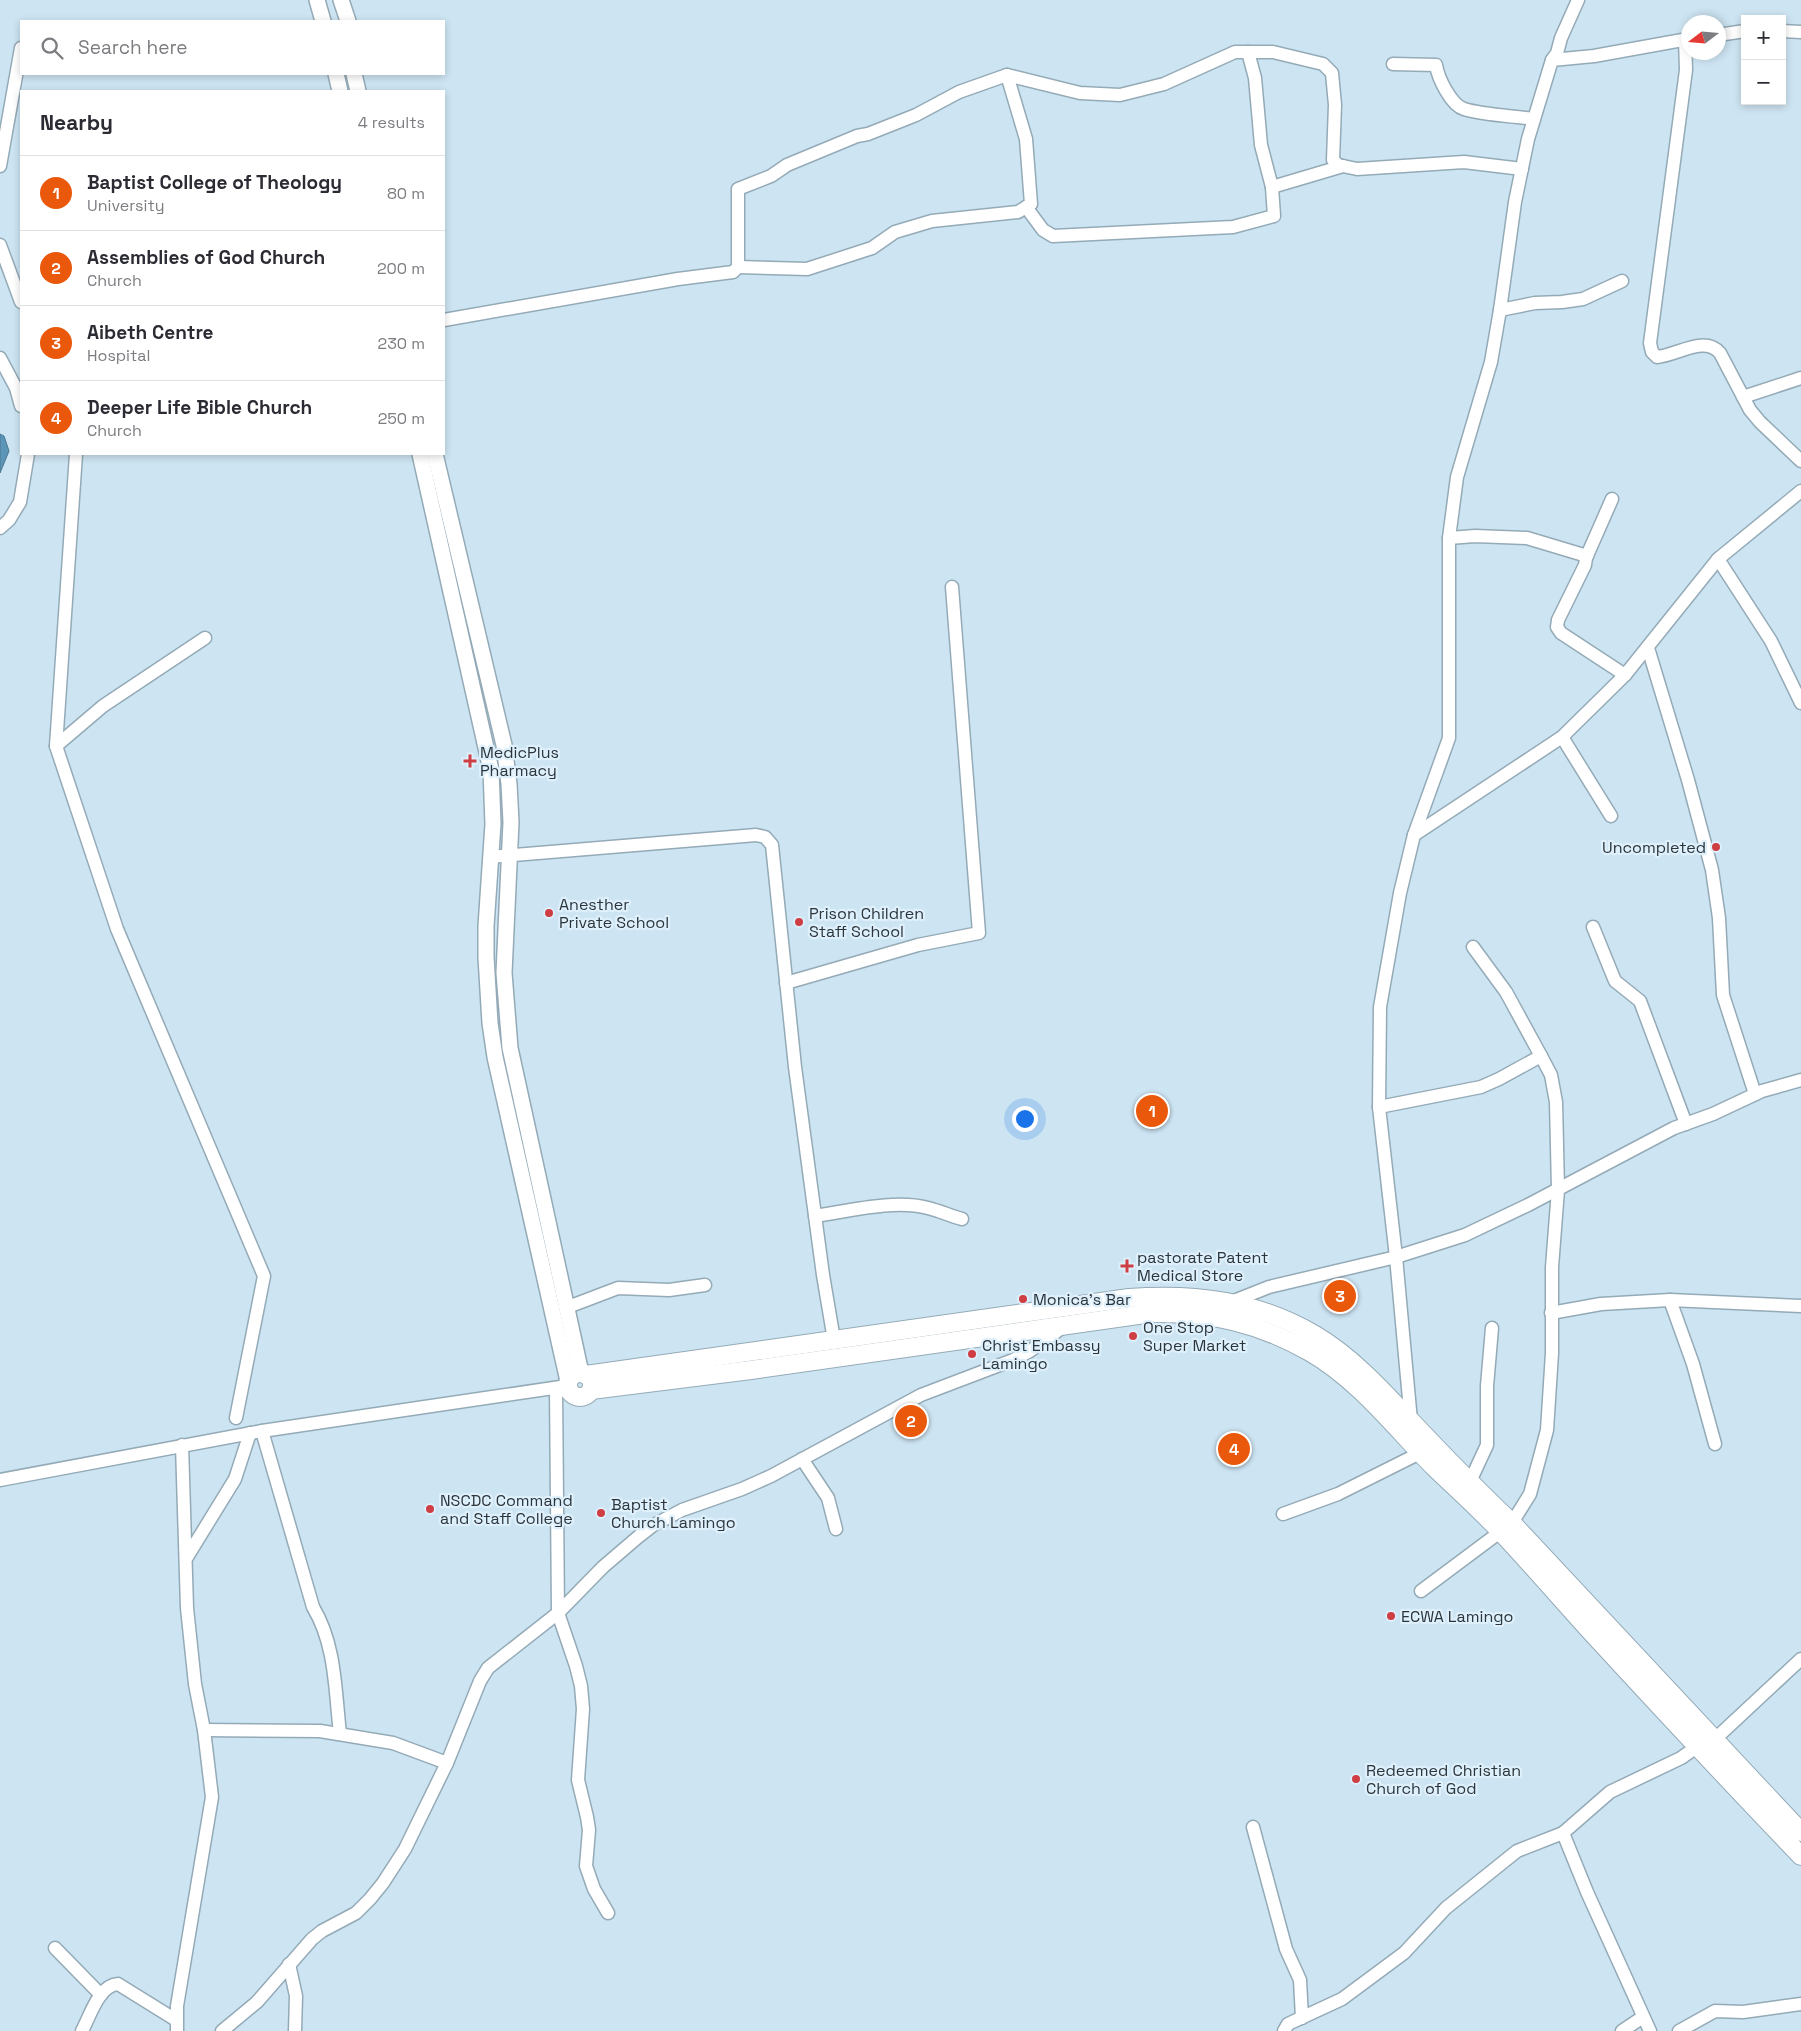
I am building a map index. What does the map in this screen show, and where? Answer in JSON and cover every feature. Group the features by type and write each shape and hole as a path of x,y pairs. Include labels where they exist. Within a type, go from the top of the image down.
{"main road":[{"path":"575,1382 834,1340 1129,1298 1195,1296 1231,1302 1292,1323 1316,1336 1355,1364 1411,1421 1466,1489"},
{"path":"575,1382 751,1370 1127,1316 1173,1313 1200,1314 1264,1329 1312,1354 1339,1373 1378,1406 1420,1454 1466,1489 1506,1527 1706,1743 1801,1856"},
{"path":"1706,1743 1801,1832"}],"street":[{"path":"317,0 323,20"},
{"path":"341,0 348,20"},
{"path":"1411,1421 1396,1257 1379,1108 1380,1007 1400,893 1414,835 1450,738 1448,538 1457,477 1491,362 1515,202 1534,119 1552,60 1557,53 1561,38 1578,0"},
{"path":"1786,31 1801,32"},
{"path":"1726,34 1741,32"},
{"path":"1552,60 1594,56 1681,40"},
{"path":"738,267 738,189 771,176 787,165 916,115 959,92 1007,76 1080,93 1120,95 1164,84 1235,52 1273,52 1324,64 1332,73 1335,106 1334,160 1338,165 1357,169 1464,162 1522,169"},
{"path":"1026,207 1043,230 1053,236 1233,227 1274,216 1272,187 1261,145 1255,78 1248,52"},
{"path":"0,166 20,54"},
{"path":"1686,60 1650,343 1652,352 1657,357 1703,345 1714,346 1720,353 1743,397 1760,422 1801,461"},
{"path":"1392,64 1436,65 1438,76 1444,89 1462,108 1534,119"},
{"path":"336,75 340,90"},
{"path":"354,75 358,90"},
{"path":"445,320 678,279 732,272 738,267 807,269 872,248 895,232 932,221 1018,212 1032,204 1026,139 1007,76"},
{"path":"1272,187 1343,166"},
{"path":"0,245 20,299"},
{"path":"1500,310 1536,303 1583,299 1622,281"},
{"path":"0,358 16,388 20,402"},
{"path":"1743,397 1801,378"},
{"path":"0,528 9,520 20,502 28,455"},
{"path":"76,455 56,746 117,929 264,1276 236,1418"},
{"path":"420,455 486,746 492,797 486,926 491,1031 497,1066 575,1382"},
{"path":"435,455 504,745 509,784 511,822 504,973 510,1048 568,1307 575,1382 558,1613 581,1686 583,1709 578,1780 589,1830 586,1866 594,1889 608,1913"},
{"path":"1414,835 1562,737 1624,676 1718,559 1801,491"},
{"path":"1612,499 1587,556 1586,565 1558,620 1557,627 1561,633 1624,676"},
{"path":"1448,538 1475,536 1527,538 1587,556"},
{"path":"1718,559 1771,641 1801,703"},
{"path":"786,983 918,945 979,932 952,587"},
{"path":"56,746 102,706 205,638"},
{"path":"1648,648 1688,780 1711,866 1719,918 1724,995 1755,1094"},
{"path":"1562,737 1611,816"},
{"path":"490,857 756,835 765,837 772,845 795,1067 834,1340"},
{"path":"1593,928 1615,981 1640,1001 1686,1124"},
{"path":"1421,1591 1506,1527 1530,1494 1547,1430 1552,1353 1552,1267 1558,1190 1556,1102 1551,1075 1541,1056 1506,992 1473,947"},
{"path":"1379,1108 1481,1087 1498,1080 1541,1056"},
{"path":"1231,1302 1269,1287 1396,1257 1466,1235 1686,1124 1755,1094 1801,1080"},
{"path":"815,1216 890,1205 906,1205 927,1207 962,1219"},
{"path":"568,1307 618,1288 669,1290 705,1285"},
{"path":"1551,1313 1602,1304 1670,1300 1801,1306"},
{"path":"1670,1300 1693,1364 1715,1444"},
{"path":"222,2031 257,2002 289,1964 322,1931 356,1913 370,1899 405,1849 447,1763 480,1680 488,1668 558,1613 603,1566 652,1526 682,1510 764,1479 921,1395 1013,1360 1030,1351 1066,1326"},
{"path":"1466,1489 1487,1445 1487,1386 1492,1328"},
{"path":"0,1480 256,1432 575,1382"},
{"path":"186,1557 234,1479 256,1432"},
{"path":"256,1432 313,1607 327,1636 332,1658 340,1734"},
{"path":"82,2031 101,1995 112,1984 118,1984 176,2026 212,1797 204,1730 195,1684 187,1608 182,1445"},
{"path":"1283,1514 1338,1494 1420,1454"},
{"path":"802,1459 828,1498 836,1529"},
{"path":"1284,2031 1288,2024 1342,1999 1404,1953 1446,1908 1517,1852 1563,1833 1610,1792 1681,1758 1706,1743 1801,1659"},
{"path":"204,1730 320,1731 393,1743 447,1763"},
{"path":"1253,1827 1286,1949 1300,1980 1302,2018"},
{"path":"1563,1833 1587,1892 1651,2031"},
{"path":"55,1948 101,1995"},
{"path":"289,1964 296,1996 295,2031"},
{"path":"1679,2031 1715,2011 1743,2012 1801,2004"},
{"path":"1622,2031 1643,2017"}],"water":[{"path":"0,434 4,436 9,451 0,473"}],"place":[{"name":"MedicPlus Pharmacy","path":"470,761"},
{"name":"Uncompleted","path":"1716,847"},
{"name":"Anesther Private School","path":"549,913"},
{"name":"Prison Children Staff School","path":"799,922"},
{"name":"Baptist College of Theology","path":"1152,1111"},
{"name":"pastorate Patent Medical Store","path":"1127,1266"},
{"name":"Aibeth Centre","path":"1340,1296"},
{"name":"Monica's Bar","path":"1023,1299"},
{"name":"One Stop Super Market","path":"1133,1336"},
{"name":"Christ Embassy Lamingo","path":"972,1354"},
{"name":"Assemblies of God Church","path":"911,1421"},
{"name":"Deeper Life Bible Church","path":"1234,1449"},
{"name":"NSCDC Command and Staff College","path":"430,1509"},
{"name":"Baptist Church Lamingo","path":"601,1513"},
{"name":"ECWA Lamingo","path":"1391,1616"},
{"name":"Redeemed Christian Church of God","path":"1356,1779"}]}
